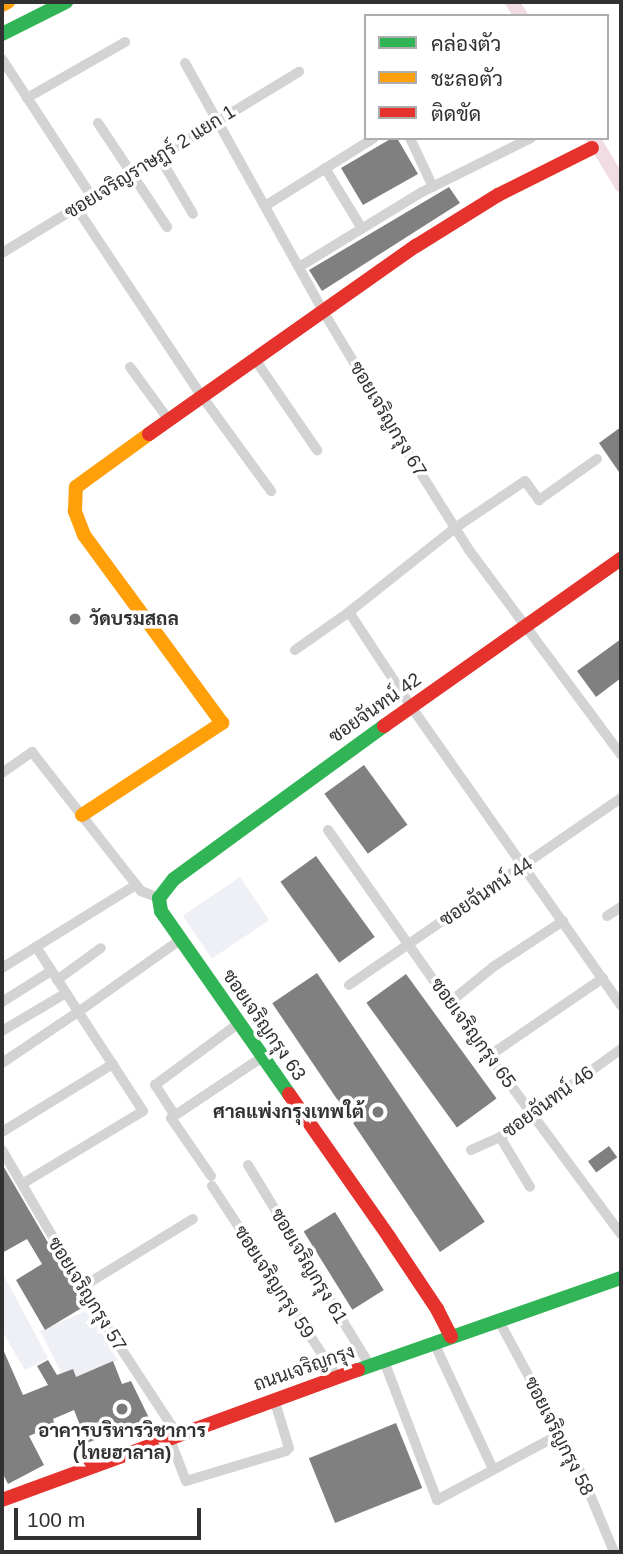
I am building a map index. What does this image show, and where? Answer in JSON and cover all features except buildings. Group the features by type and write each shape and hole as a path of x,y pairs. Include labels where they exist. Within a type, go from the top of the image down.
{"main road":[{"path":"2,5 8,2"},
{"path":"2,34 66,2"},
{"path":"82,816 222,723 83,535 75,511 75,492 82,480 416,246 498,195 592,148"},
{"name":"ซอยจันทน์ 42","path":"159,898 174,879 410,705 621,559"},
{"name":"ซอยเจริญกรุง 63","path":"159,898 161,911 180,940 389,1237 437,1310 451,1337"},
{"name":"ถนนเจริญกรุง","path":"2,1500 173,1435 621,1278"}],"street":[{"path":"27,97 125,42"},
{"path":"2,59 92,197"},
{"name":"ซอยเจริญกรุง 67","path":"185,63 323,312 455,527 621,755"},
{"name":"ซอยเจริญราษฎร์ 2 แยก 1","path":"2,253 299,72"},
{"path":"98,123 167,227"},
{"path":"265,206 371,140"},
{"path":"411,140 433,187"},
{"path":"299,267 361,227 527,140"},
{"path":"159,156 193,214"},
{"path":"325,168 361,227"},
{"path":"76,207 201,395 271,491"},
{"path":"254,358 317,450"},
{"path":"130,367 168,419"},
{"path":"295,650 349,612 455,527 525,481 539,499 597,458"},
{"path":"349,612 410,705 621,1005"},
{"path":"2,773 32,752 141,891 159,898"},
{"name":"ซอยจันทน์ 44","path":"349,985 525,867 621,798"},
{"name":"ซอยเจริญกรุง 65","path":"328,830 489,1056 621,1234"},
{"path":"4,963 36,947 136,885"},
{"path":"607,916 621,907"},
{"path":"450,1002 493,967 564,921"},
{"path":"2,1063 180,940"},
{"path":"22,1184 143,1111 36,947"},
{"path":"2,1002 101,948"},
{"path":"489,1056 603,978"},
{"path":"2,1031 66,993"},
{"name":"ซอยเจริญกรุง 59","path":"239,1023 155,1085 174,1114 171,1118 337,1377"},
{"name":"ซอยจันทน์ 46","path":"471,1150 500,1137 621,1049"},
{"path":"174,1114 264,1056"},
{"path":"2,1132 113,1064"},
{"path":"500,1137 530,1187"},
{"name":"ซอยเจริญกรุง 57","path":"2,1150 173,1435 186,1481 286,1451 289,1448 274,1399"},
{"name":"ซอยเจริญกรุง 61","path":"248,1165 377,1363 437,1500 493,1469"},
{"path":"82,1287 193,1219"},
{"name":"ซอยเจริญกรุง 58","path":"499,1321 581,1473 614,1552"},
{"path":"434,1343 493,1469 560,1434"}],"shaded area":[{"path":"240,877 269,920 212,959 183,916"},
{"path":"2,1272 48,1358 25,1370 2,1331"},
{"path":"88,1310 118,1360 66,1382 40,1331"}],"waterway":[{"path":"512,2 520,14"},
{"path":"594,140 621,185"}],"traffic: fast":[{"path":"2,34 66,2"},
{"path":"289,1094 161,911 159,898 174,879 384,726"},
{"path":"358,1370 621,1278"}],"traffic: slow":[{"path":"2,5 8,2"},
{"path":"82,815 222,723 84,535 75,511 76,487 149,434"}],"traffic: jam":[{"path":"149,434 416,246 498,195 592,148"},
{"path":"384,726 621,559"},
{"path":"289,1094 389,1237 437,1309 451,1337"},
{"path":"2,1500 358,1370"}],"place":[{"name":"วัดบรมสถล","path":"75,619"},
{"name":"ศาลแพ่งกรุงเทพใต้","path":"378,1112"},
{"name":"อาคารบริหารวิชาการ (ไทยฮาลาล)","path":"122,1409"}]}
